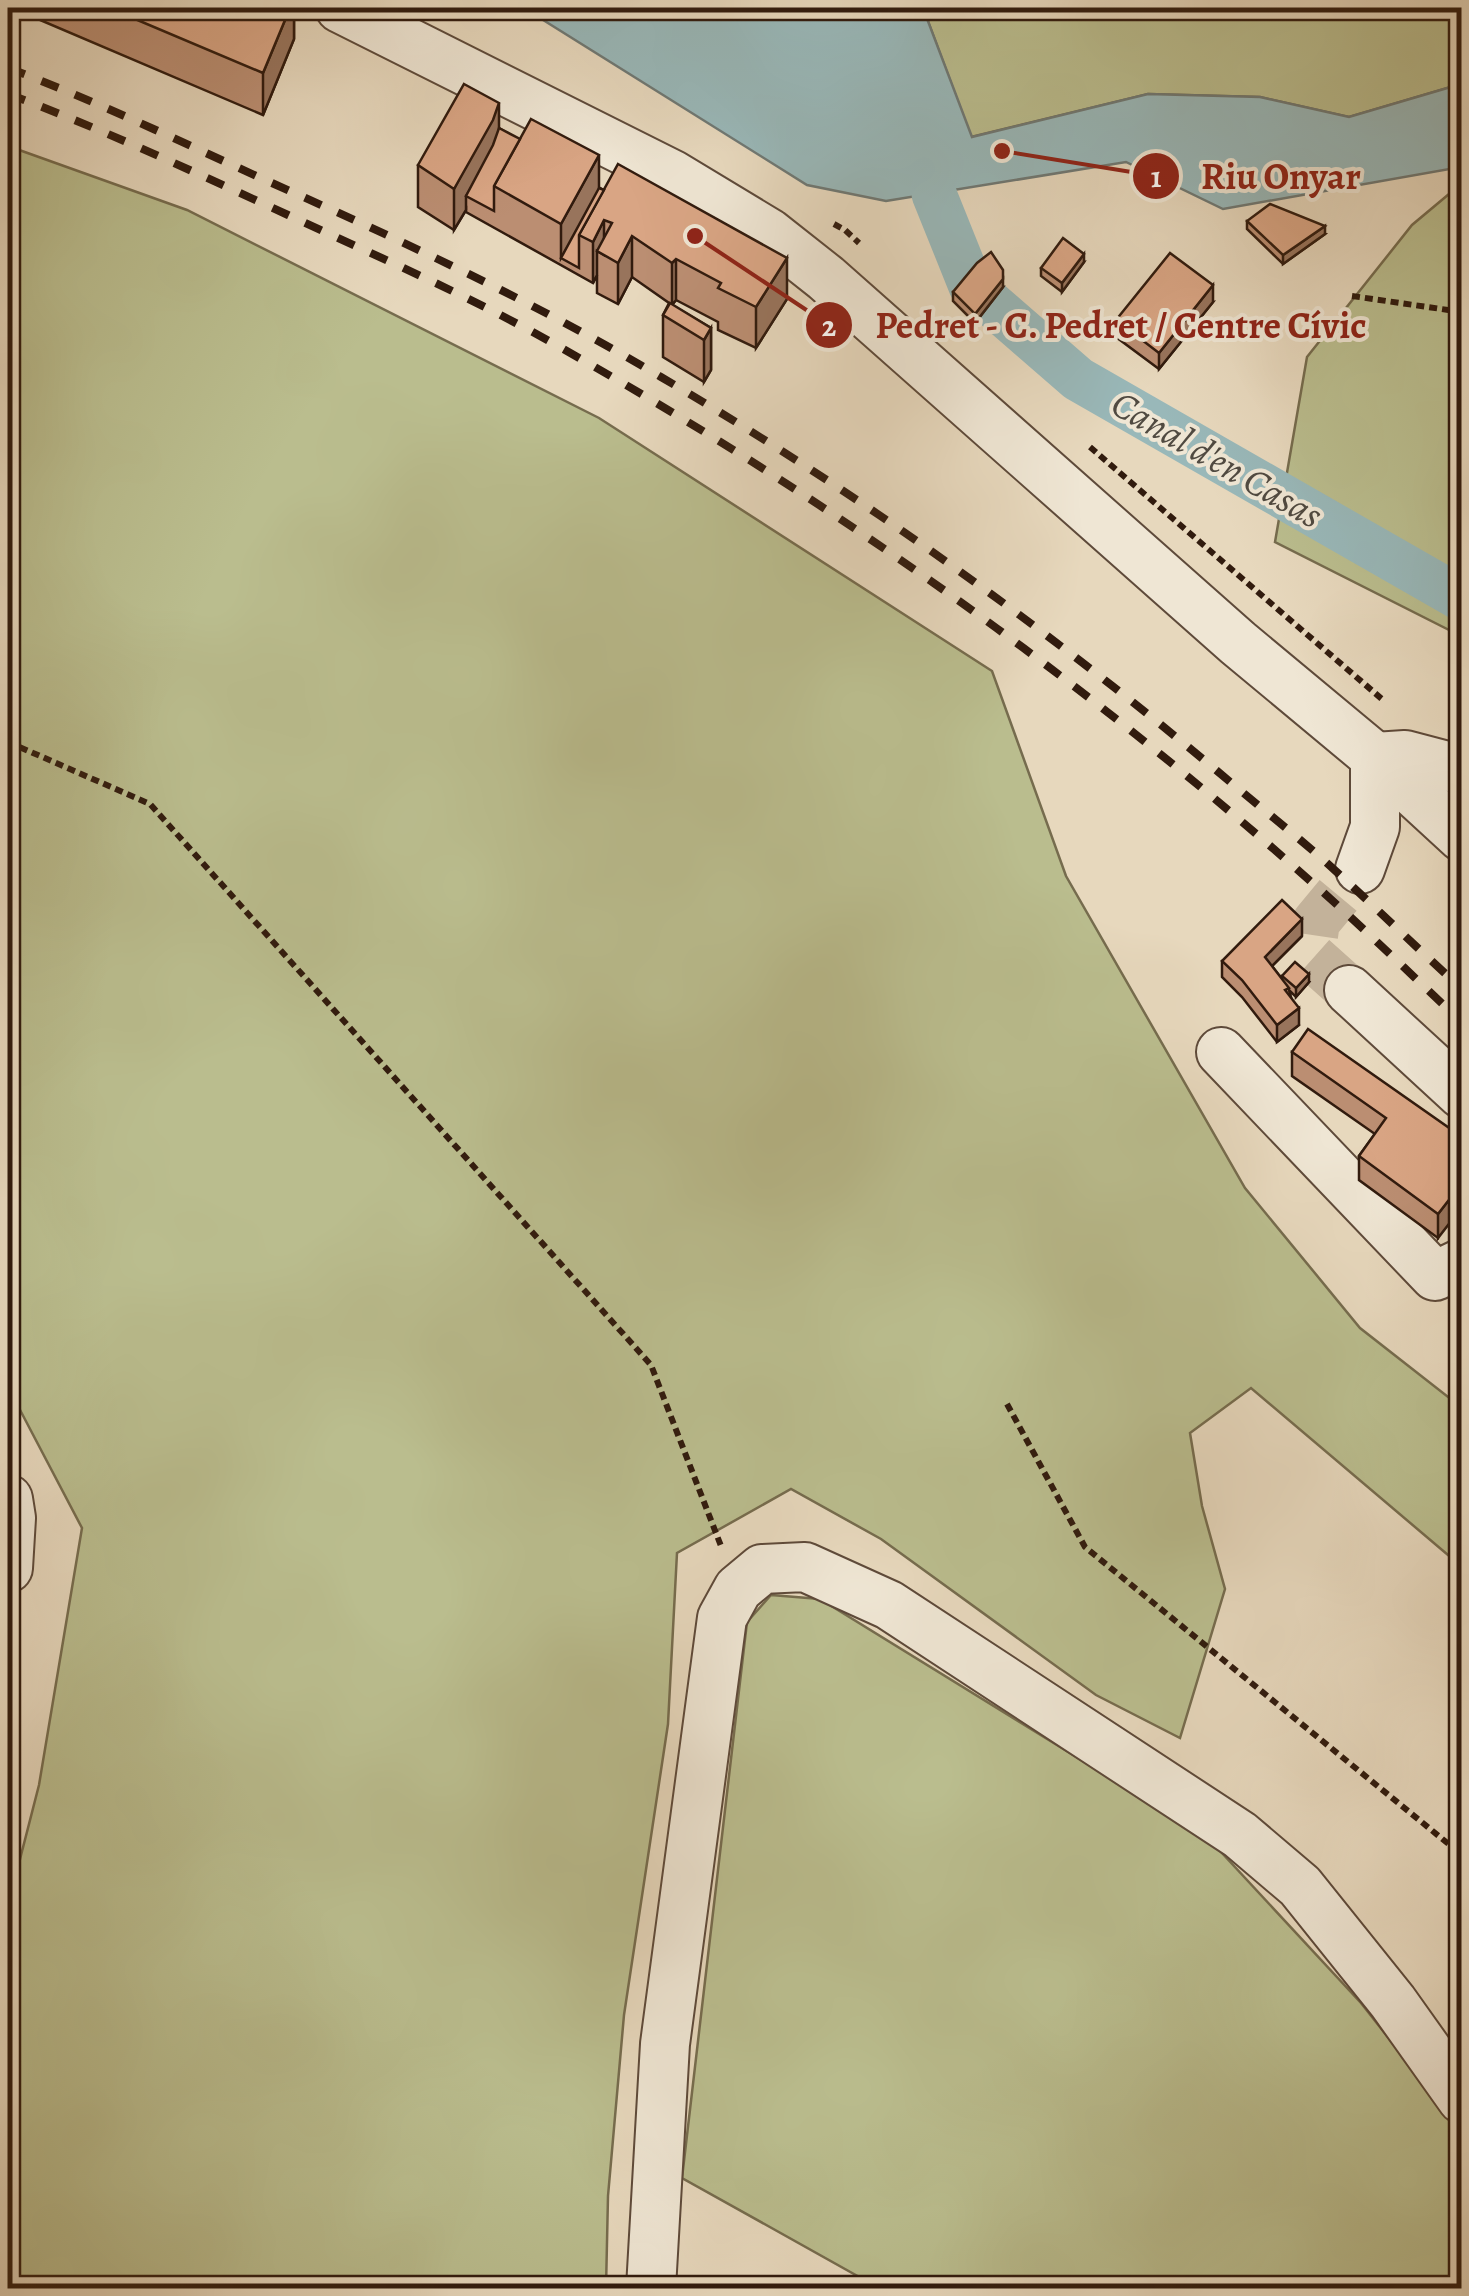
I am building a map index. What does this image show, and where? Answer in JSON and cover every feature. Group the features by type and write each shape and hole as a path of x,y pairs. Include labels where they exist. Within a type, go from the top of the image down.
{"street":[{"path":"340,8 658,167 769,233 826,278 1238,644 1375,757 1462,836"},
{"path":"1375,757 1405,755 1462,770"},
{"path":"1360,869 1376,827 1375,757"},
{"path":"1349,990 1462,1094"},
{"path":"1221,1052 1434,1276 1462,1263"},
{"path":"8,1498 8,1568"},
{"path":"651,2288 665,2044 722,1618 738,1589 762,1570 806,1567 889,1606 1240,1835 1300,1886 1393,2002 1462,2098"}],"path":[{"path":"1352,296 1462,312"},
{"path":"8,742 150,804 651,1365 738,1589"},
{"path":"1007,1404 1085,1547 1462,1854"}],"green space":[{"path":"923,8 1461,8 1461,84 1349,117 1260,97 1148,94 971,137"},
{"path":"8,146 187,210 599,418 992,671 1066,876 1245,1188 1360,1328 1461,1407 1461,1566 1251,1388 1190,1433 1202,1506 1225,1589 1180,1738 1096,1695 881,1539 791,1489 677,1553 668,1724 624,2015 608,2196 606,2288 8,2288 8,1906 39,1785 82,1528 8,1387"},
{"path":"1461,184 1461,636 1275,542 1307,357 1412,225"},
{"path":"771,1595 820,1599 1208,1838 1361,2003 1461,2130 1461,2288 879,2288 682,2178 747,1622"}],"water":[{"path":"524,8 923,8 972,137 1148,94 1260,97 1349,117 1461,84 1461,167 1223,209 1126,162 886,201 807,185"}],"building":[{"path":"109,8 290,8 263,73"},
{"path":"464,84 499,103 454,189 418,165"},
{"path":"531,119 599,155 561,224 494,186"},
{"path":"499,128 520,139 494,186 494,211 466,196"},
{"path":"618,164 787,258 756,307 718,288 721,283 676,259 672,263 632,236 618,263 597,251 612,223 604,220 593,242 579,235"},
{"path":"599,188 604,190 579,235 579,268 561,258"},
{"path":"1270,204 1325,226 1283,255 1247,221"},
{"path":"1063,238 1084,254 1062,283 1041,268"},
{"path":"991,252 1003,270 1003,279 975,314 953,292"},
{"path":"1170,253 1213,285 1159,353 1116,320"},
{"path":"670,303 711,328 704,340 663,315"},
{"path":"1282,900 1302,919 1265,957 1299,1008 1277,1025 1222,961"},
{"path":"1295,962 1309,974 1296,988 1282,976"},
{"path":"1308,1029 1462,1137 1462,1183 1438,1214 1359,1156 1386,1118 1292,1052"}],"waterway":[{"name":"Canal d'en Casas","path":"934,194 971,286 1078,379 1462,599"}],"tunnel":[{"path":"1349,990 1311,956 1316,922 1360,869"}],"railway":[{"path":"8,68 136,121 465,272 613,349 737,423 957,569 1098,675 1317,854 1462,989"},
{"path":"8,94 149,152 478,304 642,394 743,456 939,586 1127,728 1308,879 1462,1022"}],"place":[{"name":"Riu Onyar","path":"1002,151"},
{"name":"Pedret - C. Pedret / Centre Cívic","path":"695,236"}]}
